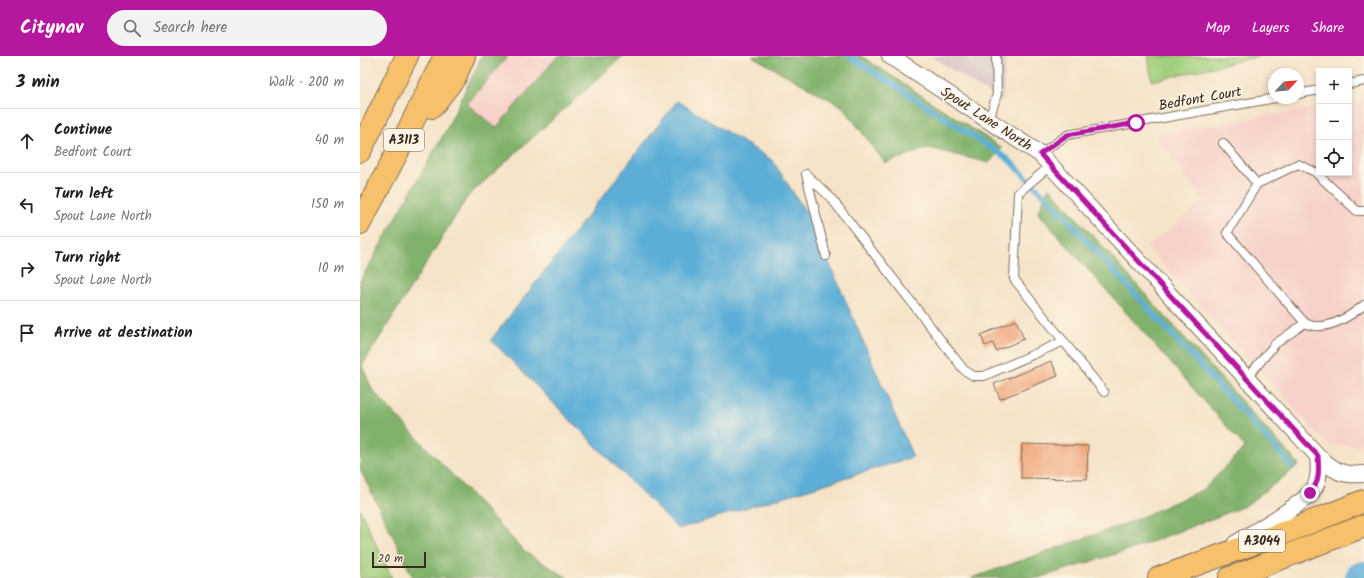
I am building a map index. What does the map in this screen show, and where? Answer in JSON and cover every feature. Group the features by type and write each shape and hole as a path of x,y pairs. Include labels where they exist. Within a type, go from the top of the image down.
{"main road":[{"path":"394,86 395,56"},
{"name":"A3113","path":"360,151 394,86 407,56"},
{"name":"A3113","path":"360,223 398,151 445,56"},
{"path":"398,151 455,76 464,56"},
{"name":"A3044","path":"1159,578 1208,561 1364,501"},
{"name":"A3044","path":"1230,578 1364,526"}],"street":[{"name":"Spout Lane North","path":"890,56 989,120 1045,160 1318,456 1342,474 1364,474"},
{"path":"1208,561 1300,502 1310,493 1314,488 1319,472 1318,456"}],"lane":[{"path":"989,120 997,94 996,56"},
{"path":"1352,83 1364,81"},
{"path":"1304,93 1316,91"},
{"name":"Bedfont Court","path":"1064,341 1014,279 1018,193 1037,177 1045,160 1067,135 1268,99"},
{"path":"1223,143 1257,184"},
{"path":"1364,211 1357,211 1315,172 1298,164 1257,184 1227,233 1305,323 1313,327 1333,323 1364,304"},
{"path":"826,256 806,174 831,198 964,370 974,376 984,376 1064,341 1104,392"},
{"path":"1246,379 1275,344 1305,323"}],"shaded area":[{"path":"508,56 558,56 496,128 467,104"},
{"path":"931,56 1006,56 1002,102"},
{"path":"1364,100 1364,446 1327,444 1147,247 1204,202 1156,135 1316,108 1316,176 1352,176 1352,102"}],"green space":[{"path":"482,56 508,56 467,104 496,128 558,56 623,56 468,196 362,366 373,391 525,552 568,578 413,578 360,469 360,281 446,130"},
{"path":"752,56 861,56 1002,148 989,163 929,148 885,163 843,107"},
{"path":"1148,56 1261,56 1152,81"},
{"path":"1049,187 1299,465 1245,506 1135,548 1038,578 972,578 1133,521 1204,489 1245,447 1038,213"},
{"path":"360,510 392,578 360,578"}],"water":[{"path":"677,101 772,160 810,218 913,457 678,529 491,340"}],"building":[{"path":"1016,320 1024,339 996,351 993,343 985,346 981,335"},
{"path":"1051,361 1058,376 1000,399 994,384"},
{"path":"1022,444 1088,446 1087,479 1021,478"}],"waterway":[{"path":"849,56 1008,159 1055,206 1292,466"}],"route":[{"path":"1136,123 1067,135 1040,154 1318,456 1319,472 1317,481 1310,493"}]}
